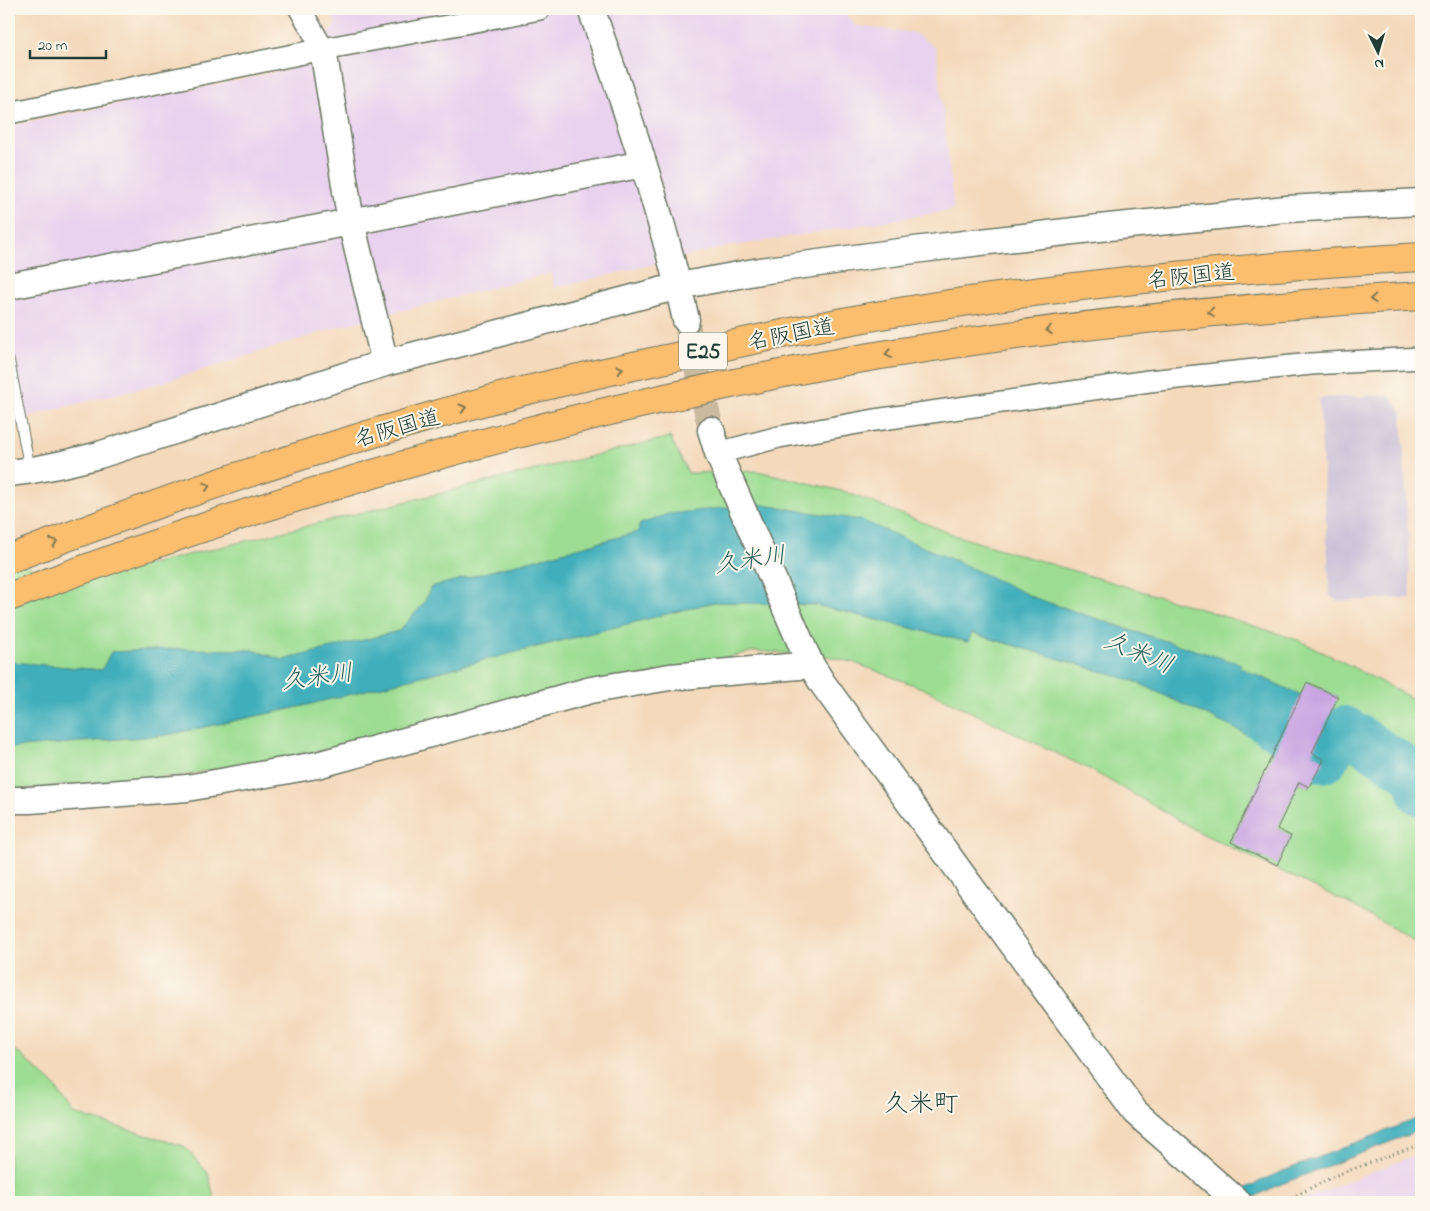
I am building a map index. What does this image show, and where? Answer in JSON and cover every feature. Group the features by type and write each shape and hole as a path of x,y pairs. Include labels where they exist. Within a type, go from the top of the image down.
{"highway":[{"name":"名阪国道","path":"9,559 190,492 378,432 504,396 763,337 899,312 1034,292 1183,275 1421,257"},
{"name":"名阪国道","path":"9,597 183,534 390,468 645,402 903,351 1035,332 1183,315 1335,301 1421,296"}],"street":[{"path":"300,9 323,49 351,222 384,363"},
{"path":"9,114 323,49 540,9"},
{"path":"591,9 616,78 643,164 679,286 686,320"},
{"path":"9,286 351,222 643,164"},
{"path":"20,472 63,465 99,455 384,363 679,286 770,270 914,250 1099,228 1286,209 1421,202"},
{"path":"1238,1202 1135,1112 823,684 807,657 718,450 779,436 875,420 1149,381 1311,364 1421,358"},
{"path":"9,800 187,788 317,765 591,690 807,657"}],"lane":[{"path":"9,361 20,472"}],"path":[{"path":"1284,1202 1334,1176 1421,1144"}],"shaded area":[{"path":"329,9 841,9 856,26 915,33 936,48 954,210 726,247 554,288 551,273 348,324 164,382 33,415 9,431 9,126 292,69 336,24"},
{"path":"1390,395 1402,413 1411,598 1339,601 1330,596 1319,398"},
{"path":"1421,1153 1421,1202 1298,1202 1339,1185"}],"green space":[{"path":"670,437 688,473 758,471 846,492 957,536 1298,640 1421,703 1421,768 1374,733 1331,711 1338,697 1308,682 1301,695 1239,667 1240,664 1035,598 640,524 638,532 431,587 424,603 399,631 283,660 253,650 172,649 111,652 102,670 9,662 9,542 49,589"},
{"path":"714,602 816,605 968,642 971,633 1134,681 1276,748 1231,841 1277,865 1291,836 1277,829 1299,782 1309,787 1324,760 1362,748 1411,791 1421,812 1421,945 1352,905 1201,833 1091,770 922,688 852,662 826,656 755,651 329,749 178,776 9,790 9,748 167,735 303,706"},
{"path":"9,1045 53,1084 74,1114 184,1146 208,1173 215,1202 9,1202"}],"water":[{"path":"757,504 861,520 963,564 1035,598 1136,632 1241,664 1239,667 1301,695 1276,748 1134,681 972,633 968,642 816,605 714,602 303,706 167,735 9,748 9,662 102,670 111,652 172,649 253,650 283,660 399,631 424,603 431,587 638,532 640,524 668,514"},
{"path":"1331,711 1374,733 1421,768 1421,812 1411,791 1362,748 1324,760 1312,753"},
{"path":"1421,1117 1421,1130 1274,1187 1245,1202 1218,1202 1271,1176"}],"building":[{"path":"1307,682 1338,697 1312,753 1324,760 1309,787 1299,782 1277,829 1291,836 1277,865 1231,842"}],"waterway":[{"name":"久米川","path":"1260,716 1324,760 1345,729 1418,777 1421,793"}],"tunnel":[{"path":"686,320 711,430"}],"district":[{"name":"久米町","path":"921,1102"}]}
